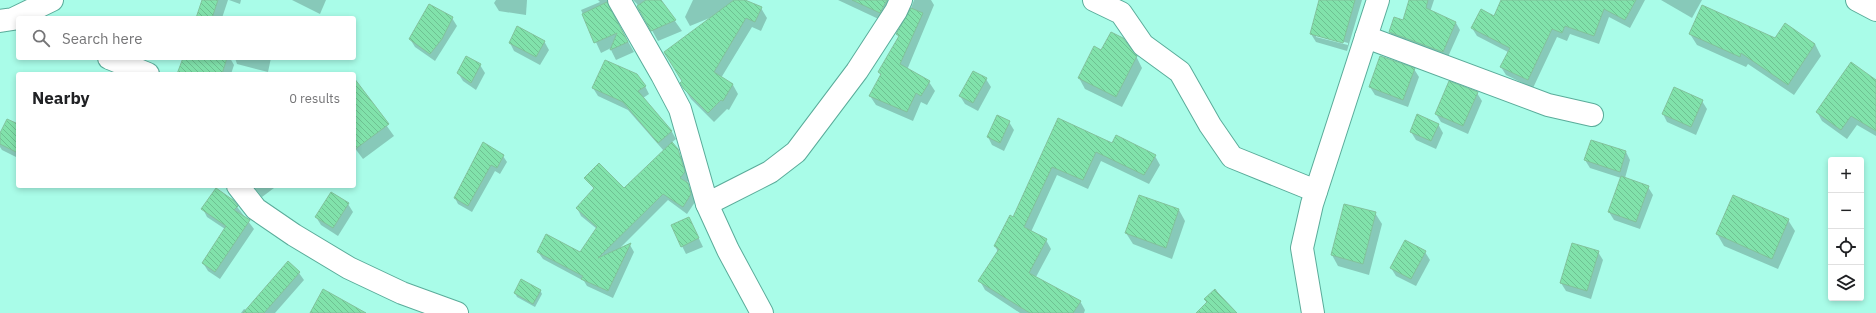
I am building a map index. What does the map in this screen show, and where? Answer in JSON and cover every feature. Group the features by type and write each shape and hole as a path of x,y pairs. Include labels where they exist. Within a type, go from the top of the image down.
{"street":[{"path":"18,16 52,0"},
{"path":"619,0 680,109 707,204 728,250 762,313"},
{"path":"707,204 770,172 796,152 857,71 896,11 901,0"},
{"path":"1094,0 1121,13 1143,45 1180,72 1210,125 1232,157 1316,191"},
{"path":"1313,313 1302,248 1316,191 1378,0"},
{"path":"1857,0 1876,10"},
{"path":"1366,37 1548,105 1592,116"},
{"path":"114,60 143,72"},
{"path":"240,188 256,209 294,235 349,268 402,293 457,313"}],"building":[{"path":"202,0 218,0 213,16 197,16"},
{"path":"646,0 661,0 676,20 651,31 637,6"},
{"path":"734,0 745,0 762,7 755,22 746,18 714,72 733,84 723,101 721,100 708,113 684,89 680,83 682,81 664,52"},
{"path":"852,0 887,0 880,13"},
{"path":"1319,0 1355,0 1343,43 1310,34"},
{"path":"1409,0 1428,0 1426,8 1456,22 1443,52 1389,32 1394,17 1403,20"},
{"path":"1501,0 1636,0 1625,20 1604,9 1594,36 1565,26 1562,33 1552,29 1528,80 1500,67 1510,48 1471,28 1481,9 1494,16"},
{"path":"607,2 628,42 610,50 617,33 594,43 582,14"},
{"path":"429,4 453,17 442,39 430,54 409,39"},
{"path":"1702,5 1775,38 1785,23 1815,44 1788,85 1741,53 1740,57 1689,34"},
{"path":"911,8 923,13 900,64 930,81 921,96 916,93 907,112 869,96 881,74 878,72 899,36 896,34"},
{"path":"517,26 545,41 536,57 509,43"},
{"path":"1111,32 1123,38 1137,56 1116,97 1078,78 1094,46 1101,50"},
{"path":"466,56 481,64 471,83 457,73"},
{"path":"1380,56 1415,68 1403,100 1369,87"},
{"path":"182,60 226,60 223,72 178,72"},
{"path":"605,60 637,74 646,86 638,91 672,131 658,143 623,102 592,88"},
{"path":"1851,62 1876,80 1876,131 1851,116 1841,130 1816,112"},
{"path":"973,71 987,78 973,103 959,96"},
{"path":"356,81 389,124 356,149"},
{"path":"1449,81 1478,92 1463,126 1435,114"},
{"path":"1674,87 1703,100 1691,127 1662,114"},
{"path":"1417,114 1439,124 1431,141 1410,132"},
{"path":"997,115 1010,121 1000,143 987,137"},
{"path":"1058,118 1112,143 1116,135 1156,155 1144,175 1096,152 1083,180 1052,167 1024,227 1047,239 1029,273 1081,301 1073,313 1030,313 978,281 999,249 994,246 1010,215 1013,217"},
{"path":"7,119 16,123 16,152 0,144 0,133"},
{"path":"1591,140 1626,151 1620,172 1584,160"},
{"path":"483,142 504,155 497,168 491,165 468,206 454,198"},
{"path":"672,142 678,149 685,172 680,178 688,183 691,194 683,207 663,194 598,258 631,243 608,291 581,279 583,276 537,252 546,234 580,252 597,227 576,208 594,188 584,178 599,163 624,188"},
{"path":"1621,176 1649,186 1636,222 1608,212"},
{"path":"216,188 233,200 238,206 234,210 250,220 215,272 202,263 226,226 201,209"},
{"path":"331,192 349,203 333,228 315,217"},
{"path":"1139,195 1179,209 1166,248 1125,233"},
{"path":"1733,195 1789,219 1772,259 1716,234"},
{"path":"1344,204 1376,212 1363,264 1331,255"},
{"path":"689,217 699,238 681,247 671,225"},
{"path":"1405,240 1426,251 1411,279 1390,268"},
{"path":"1572,243 1599,251 1587,291 1560,283"},
{"path":"288,261 300,272 264,313 243,313"},
{"path":"521,279 541,290 533,304 514,293"},
{"path":"323,289 366,313 310,313"},
{"path":"1215,289 1237,313 1196,313 1207,302 1204,299"}]}
